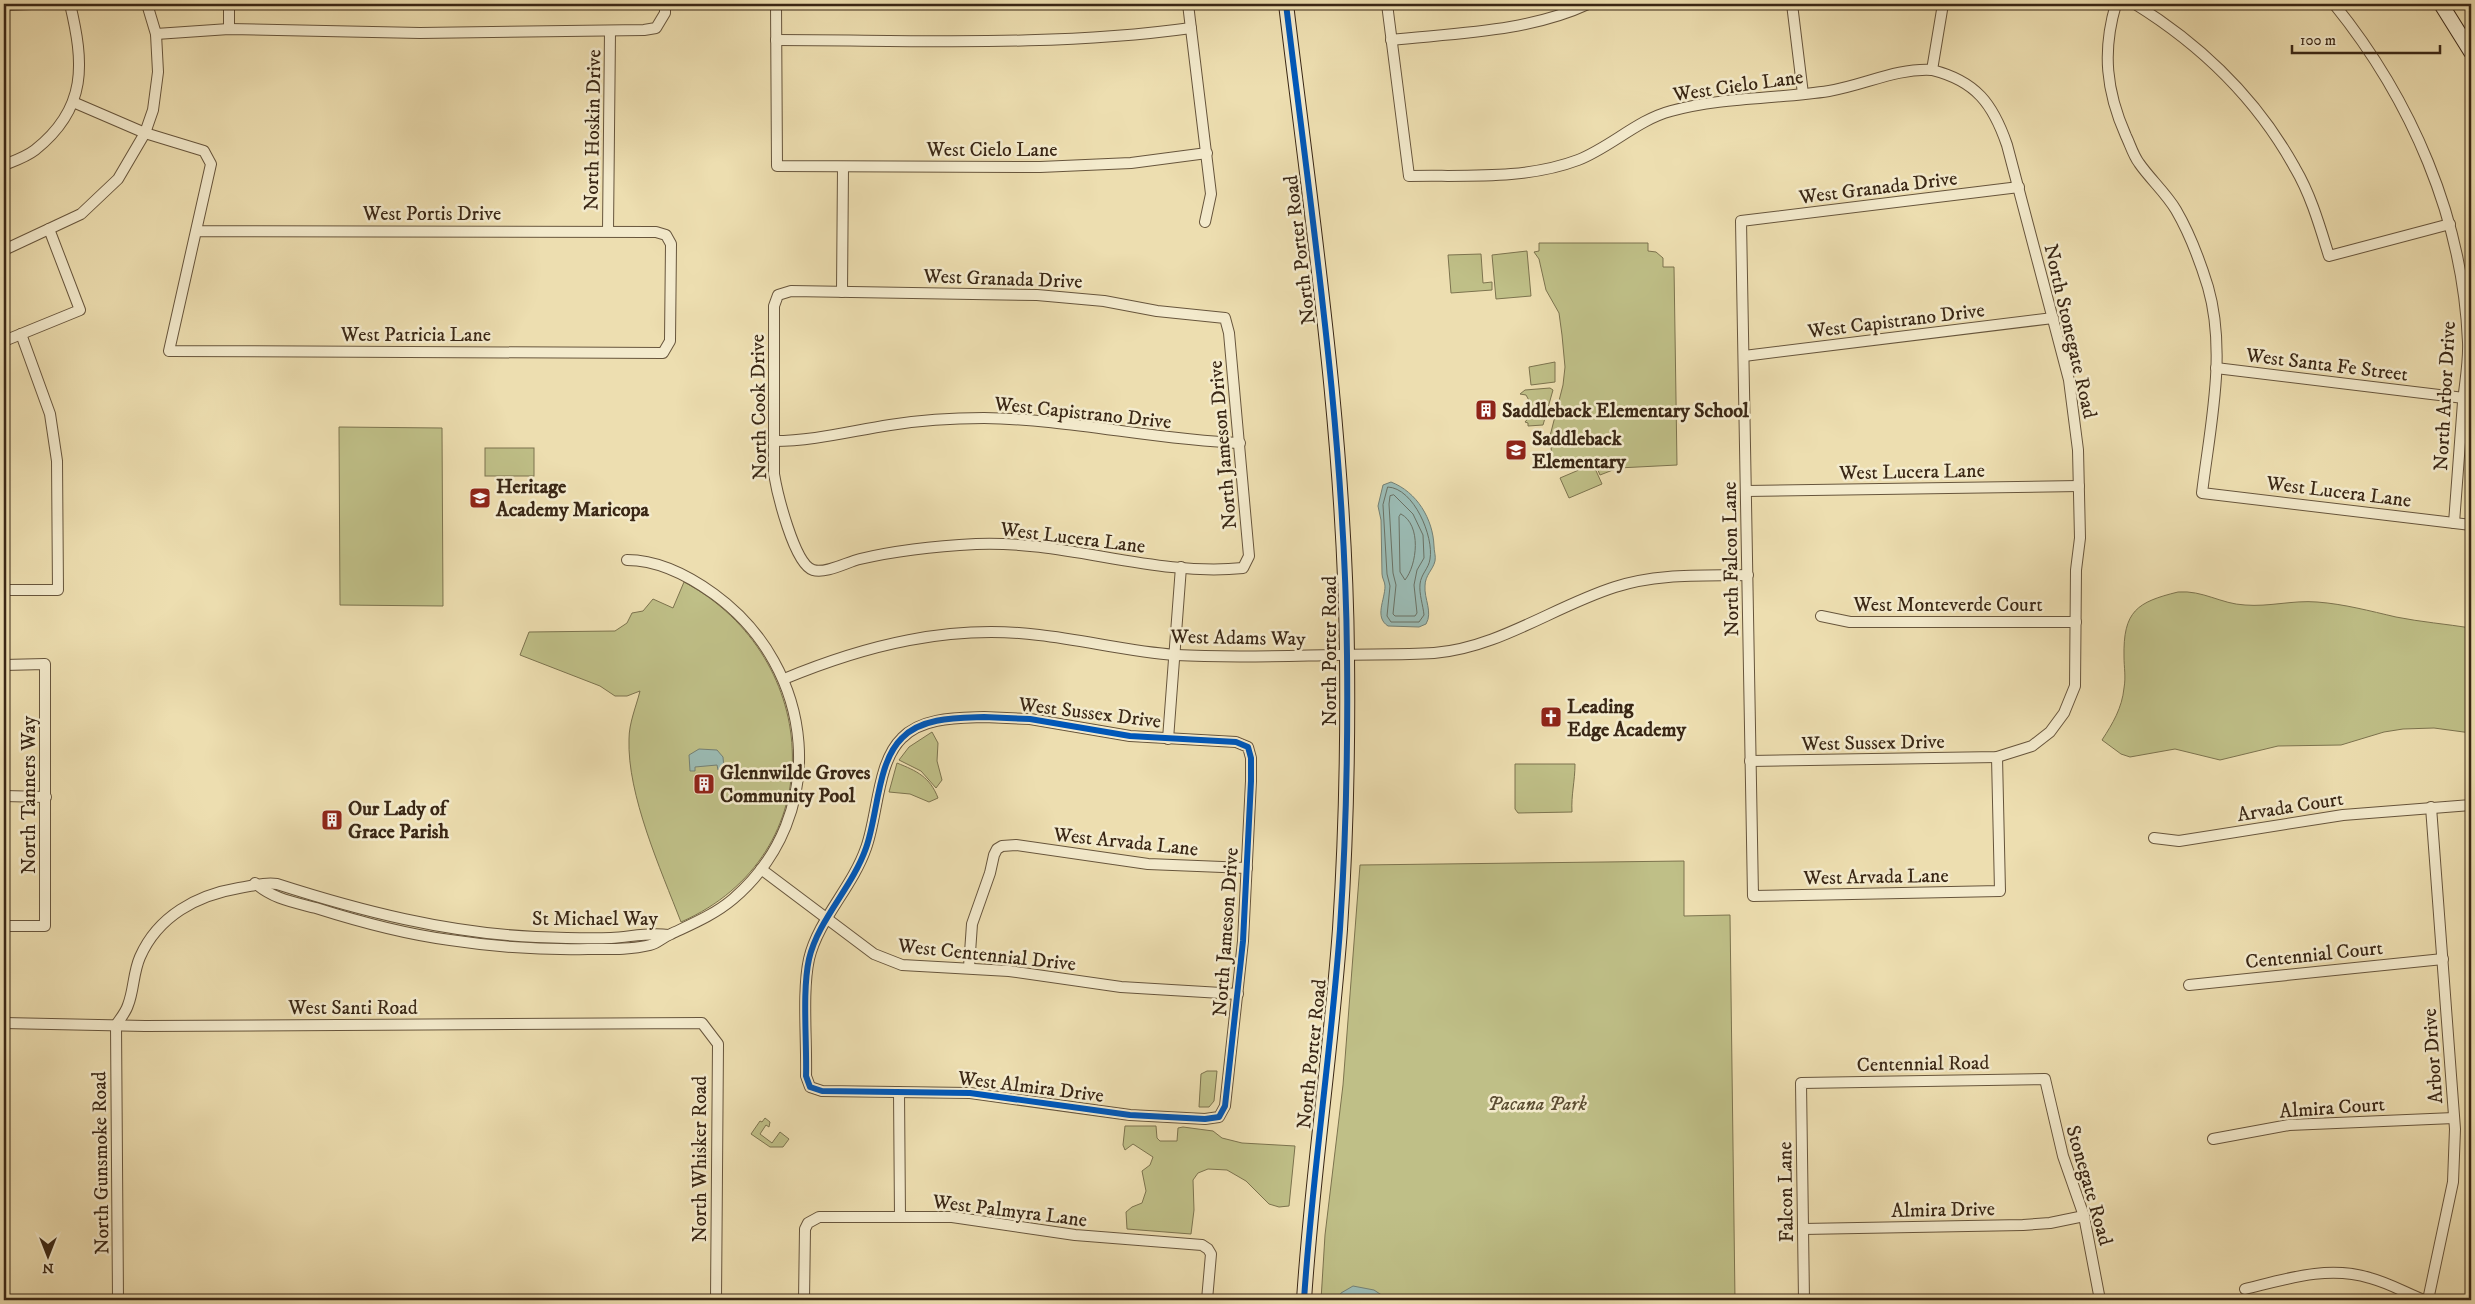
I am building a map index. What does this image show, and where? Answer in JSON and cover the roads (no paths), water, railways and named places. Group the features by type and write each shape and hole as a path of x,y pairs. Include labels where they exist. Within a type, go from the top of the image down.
{"street":[{"path":"4,5 32,4"},
{"path":"4,165 34,151 55,132 78,92 81,57 70,4"},
{"path":"4,250 81,214 118,178 145,133 153,110 158,72 156,34 147,4"},
{"path":"228,4 229,29"},
{"path":"156,34 229,29 420,33 610,31 656,28 665,12 665,4"},
{"path":"776,4 776,40 1072,40 1134,36 1191,28"},
{"path":"1188,4 1211,194 1205,222"},
{"name":"North Porter Road","path":"1286,4 1338,456 1347,655 1344,859 1340,931 1318,1139 1304,1300"},
{"path":"1387,4 1391,40 1516,26 1550,18 1588,4"},
{"path":"1792,4 1803,94"},
{"path":"1932,70 1943,4"},
{"path":"2116,4 2108,39 2106,69 2116,114 2138,161 2176,209 2200,261 2214,314 2216,368"},
{"path":"2135,4 2166,23 2220,68 2251,102 2296,168 2314,209 2330,256 2450,224"},
{"name":"North Arbor Drive","path":"2334,4 2359,34 2405,108 2446,209 2461,267 2468,343 2454,522"},
{"path":"2441,4 2471,52"},
{"name":"North Hoskin Drive","path":"608,230 610,31"},
{"name":"West Cielo Lane","path":"776,40 776,166 1040,167 1131,162 1207,153"},
{"name":"West Cielo Lane","path":"1391,40 1409,176 1533,171 1556,167 1592,154 1646,120 1672,111 1702,105 1850,87 1898,72 1914,69 1932,70"},
{"name":"North Stonegate Road","path":"1932,70 1952,75 1970,86 1987,102 1999,120 2019,187 2069,380 2075,419 2080,538 2076,570 2075,686 2064,713 2050,732 2032,746 1997,757"},
{"path":"72,102 145,133 204,151 212,164 196,231"},
{"path":"842,292 843,167"},
{"name":"West Granada Drive","path":"1742,221 2019,187"},
{"name":"North Falcon Lane","path":"1742,221 1753,896"},
{"path":"4,341 80,310 49,229"},
{"name":"West Portis Drive","path":"196,231 608,230 656,232 666,235 671,244 670,341 663,353"},
{"name":"West Patricia Lane","path":"196,231 169,351 663,353"},
{"name":"West Granada Drive","path":"778,295 791,291 1036,294 1225,318"},
{"name":"North Cook Drive","path":"778,295 774,306 774,474 778,496 792,540 804,563 812,570"},
{"name":"North Jameson Drive","path":"1225,318 1229,333 1249,556 1243,568"},
{"name":"West Capistrano Drive","path":"1744,356 2053,318"},
{"path":"4,590 58,590 57,461 50,414 21,334"},
{"name":"West Santa Fe Street","path":"2216,368 2464,398"},
{"name":"West Lucera Lane","path":"2216,368 2202,493 2471,525"},
{"name":"West Capistrano Drive","path":"774,441 825,438 909,423 983,418 1072,424 1153,437 1240,443"},
{"name":"West Lucera Lane","path":"1746,491 2079,486"},
{"name":"West Lucera Lane","path":"812,570 824,570 889,553 979,544 1043,547 1181,567 1243,568"},
{"path":"627,560 649,562 662,566 706,587 753,629 765,645 784,679 791,699 799,737 800,759 797,785 792,808 784,830 761,869"},
{"path":"1168,739 1181,567"},
{"name":"West Adams Way","path":"784,679 830,660 874,646 916,637 956,633 999,632 1040,635 1175,655 1347,655 1452,651 1478,644 1630,582 1672,576 1748,575"},
{"name":"West Monteverde Court","path":"1821,616 1850,622 2076,622"},
{"name":"North Tanners Way","path":"4,665 45,664 46,796 45,926 4,926"},
{"name":"West Sussex Drive","path":"827,918 850,884 865,849 876,812 882,772 888,758 902,737 920,726 938,721 984,717 1030,719 1091,730 1168,739 1236,742 1248,747"},
{"name":"North Jameson Drive","path":"1219,1117 1225,1106 1238,994 1247,868 1251,758 1248,747"},
{"name":"West Sussex Drive","path":"1750,761 1997,757"},
{"name":"West Arvada Lane","path":"1753,896 2000,891 1997,757"},
{"path":"4,796 46,796"},
{"name":"Arvada Court","path":"2154,838 2179,841 2343,815 2471,805"},
{"name":"Arbor Drive","path":"2428,1300 2453,1182 2454,1118 2431,807"},
{"name":"West Arvada Lane","path":"969,967 974,919 990,873 994,855 997,849 1002,846 1016,845 1148,864 1247,868"},
{"name":"West Centennial Drive","path":"761,869 874,954 887,961 902,965 969,967 1121,987 1238,994"},
{"name":"St Michael Way","path":"116,1025 128,1006 132,981 140,957 157,930 176,912 198,899 222,890 255,883 277,884 374,913 474,931 560,938 600,938 657,933 668,935 716,911 733,899 761,869"},
{"name":"West Almira Drive","path":"827,918 812,946 808,969 806,1076 810,1087 822,1091 970,1093 1130,1115 1206,1120 1219,1117"},
{"name":"Centennial Court","path":"2189,985 2443,959"},
{"name":"West Santi Road","path":"4,1023 116,1025 702,1023"},
{"name":"North Whisker Road","path":"702,1023 718,1044 716,1300"},
{"name":"North Gunsmoke Road","path":"116,1025 118,1300"},
{"name":"Centennial Road","path":"1801,1083 2045,1079"},
{"name":"Stonegate Road","path":"2045,1079 2058,1141 2084,1216 2100,1300"},
{"name":"Falcon Lane","path":"1801,1083 1804,1300"},
{"path":"899,1092 900,1217"},
{"name":"Almira Court","path":"2213,1139 2290,1124 2454,1118"},
{"name":"Almira Drive","path":"1803,1229 2022,1226 2084,1216"},
{"name":"West Palmyra Lane","path":"804,1300 804,1235 808,1223 819,1217 952,1217 1075,1235 1195,1244 1208,1249 1211,1254 1208,1300"},
{"path":"2245,1289 2313,1273 2346,1273 2371,1278 2424,1300"}],"water":[{"path":"1391,482 1409,492 1416,500 1427,517 1433,536 1435,561 1426,579 1425,586 1429,615 1426,624 1419,627 1388,626 1384,622 1381,613 1385,586 1382,576 1381,520 1378,506 1383,485"},
{"path":"699,749 717,750 723,757 724,769 718,770 717,765 695,767 695,771 690,771 689,755"},
{"path":"1353,1286 1374,1290 1389,1300 1337,1300 1341,1293"}],"place":[{"name":"Saddleback Elementary School","path":"1486,410"},
{"name":"Saddleback Elementary","path":"1516,450"},
{"name":"Heritage Academy Maricopa","path":"480,498"},
{"name":"Leading Edge Academy","path":"1551,717"},
{"name":"Glennwilde Groves Community Pool","path":"704,784"},
{"name":"Our Lady of Grace Parish","path":"332,820"}],"park label":[{"name":"Pacana Park","path":"1537,1103"}]}
